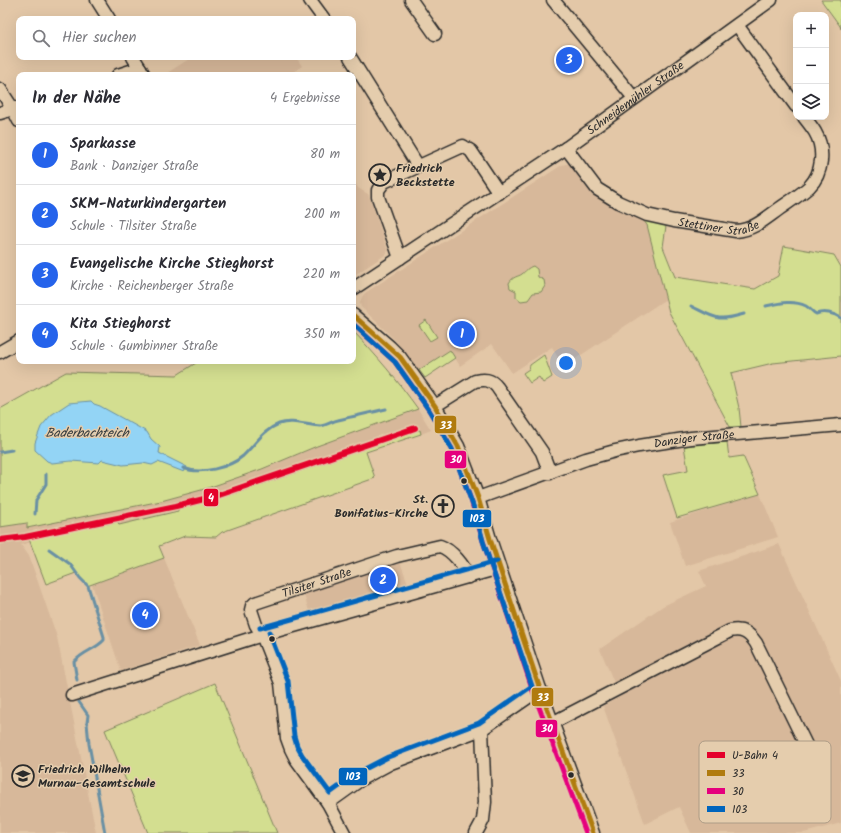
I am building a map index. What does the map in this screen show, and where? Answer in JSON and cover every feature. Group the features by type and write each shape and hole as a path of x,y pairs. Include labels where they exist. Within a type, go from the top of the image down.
{"street":[{"path":"97,0 107,16"},
{"path":"310,0 322,16"},
{"path":"411,0 435,34"},
{"path":"553,0 634,98"},
{"name":"Schneidemühler Straße","path":"356,287 566,148 771,0"},
{"path":"737,25 793,102"},
{"path":"135,60 142,71"},
{"path":"352,60 418,166"},
{"path":"0,89 16,108 0,113"},
{"name":"Stettiner Straße","path":"566,148 597,189 634,210 647,215 674,221 742,231 754,227 805,190 814,181 820,168 822,152 815,133 806,120"},
{"path":"400,258 379,200 378,190 384,182 463,146 471,151 499,193"},
{"path":"356,318 390,347 411,372 435,406 458,446 478,498 499,568 540,689 593,833"},
{"path":"0,352 16,343"},
{"path":"435,406 475,381 481,379 491,381 497,387 542,452 550,473"},
{"name":"Danziger Straße","path":"478,498 615,451 652,443 691,438 841,425"},
{"name":"Tilsiter Straße","path":"262,635 256,625 251,610 252,606 256,603 397,556 440,546 449,551 466,570 468,577"},
{"path":"72,695 262,635 499,568"},
{"path":"552,723 730,631 737,630 744,631 751,635 756,643 804,741"},
{"path":"262,635 281,683 287,738 291,749 296,759 328,802 344,833"},
{"path":"328,802 363,778 391,763 482,729 540,689"},
{"path":"476,833 483,820 485,802 482,729"}],"shaded area":[{"path":"187,60 298,60 302,66 294,72 169,72"},
{"path":"569,164 572,167 592,194 622,212 643,220 647,225 666,299 563,367 552,347 512,373 492,344 460,366 455,358 424,377 396,341 361,307 360,302 362,297 365,293 562,165"},
{"path":"356,184 358,188 368,194 370,198 388,251 385,255 356,274"},
{"path":"418,409 431,430 421,434 419,430 237,493 178,509 178,511 119,525 118,522 30,539 31,542 21,545 29,556 57,637 96,833 0,833 0,527 28,523 28,528 161,501 205,489 262,469 317,446"},
{"path":"760,494 778,537 685,566 670,522"},
{"path":"779,544 841,681 841,823 804,833 691,833 679,807 645,824 603,706 620,697 600,649 663,606 706,586 699,571"},
{"path":"164,558 200,645 121,671 92,584"},
{"path":"399,559 410,589 311,617 303,592"}],"green space":[{"path":"821,0 841,0 841,29 840,26"},
{"path":"643,220 666,226 663,247 675,277 755,289 778,276 784,246 834,255 841,267 841,356 773,363 731,373 739,408 741,427 730,427 669,312 647,225"},
{"path":"533,266 537,269 538,277 544,280 545,286 541,292 533,293 528,300 521,301 516,297 516,291 510,288 509,283"},
{"path":"426,320 437,337 430,341 419,325"},
{"path":"356,334 387,369 418,409 317,446 262,469 205,489 161,501 27,528 27,523 0,527 0,409 66,372 177,375 194,364 356,364"},
{"path":"450,350 455,358 425,378 419,370"},
{"path":"544,355 552,377 543,383 539,377 530,383 523,373 529,369 530,365"},
{"path":"420,430 421,434 366,452 375,478 222,532 216,537 185,536 159,546 164,558 87,586 76,573 46,584 29,539 118,522 119,525 178,511 178,509 237,493"},
{"path":"727,442 729,458 743,456 760,494 677,518 663,475 688,470 684,446"},
{"path":"215,683 277,833 148,833 105,730"}],"water":[{"name":"Baderbachteich","path":"91,401 147,432 151,439 160,447 159,453 187,467 184,472 158,462 152,465 143,463 123,465 102,460 99,463 71,461 52,463 47,461 35,450 35,443 41,427 51,415 69,403"}],"waterway":[{"path":"766,306 781,303 796,303 806,306 816,314 829,313 841,318"},
{"path":"691,306 716,318 728,318 744,314"},
{"path":"183,468 198,471 214,469 230,464 243,456 268,430 279,424 295,422 321,426 338,420 386,409"},
{"path":"0,452 12,450"},
{"path":"35,514 36,500 46,484 46,474"},
{"path":"49,549 70,564 88,586 104,637 104,640 97,646 81,655 74,662 77,680"},
{"path":"79,702 88,715 87,723 89,744 105,833"}],"metro line":[{"name":"4","path":"0,540 25,537 176,506 216,496 415,428"}],"transit line":[{"name":"33","path":"356,318 400,357 435,406 458,446 478,498 490,539 540,689 593,833"},
{"name":"30","path":"356,327 395,362 429,410 452,449 471,500 483,541 533,691 586,833"},
{"name":"103","path":"269,632 288,681 294,736 297,746 330,793 359,772 388,757 479,723 532,686 483,541 475,511 452,449 429,410 395,362 356,327"},
{"name":"103","path":"260,628 497,561"}],"place":[{"name":"Evangelische Kirche Stieghorst","path":"569,60"},
{"name":"Friedrich Beckstette","path":"380,175"},
{"name":"Sparkasse","path":"462,334"},
{"name":"St. Bonifatius-Kirche","path":"443,506"},
{"name":"SKM-Naturkindergarten","path":"383,580"},
{"name":"Kita Stieghorst","path":"145,615"},
{"name":"Friedrich Wilhelm Murnau-Gesamtschule","path":"23,776"}]}
